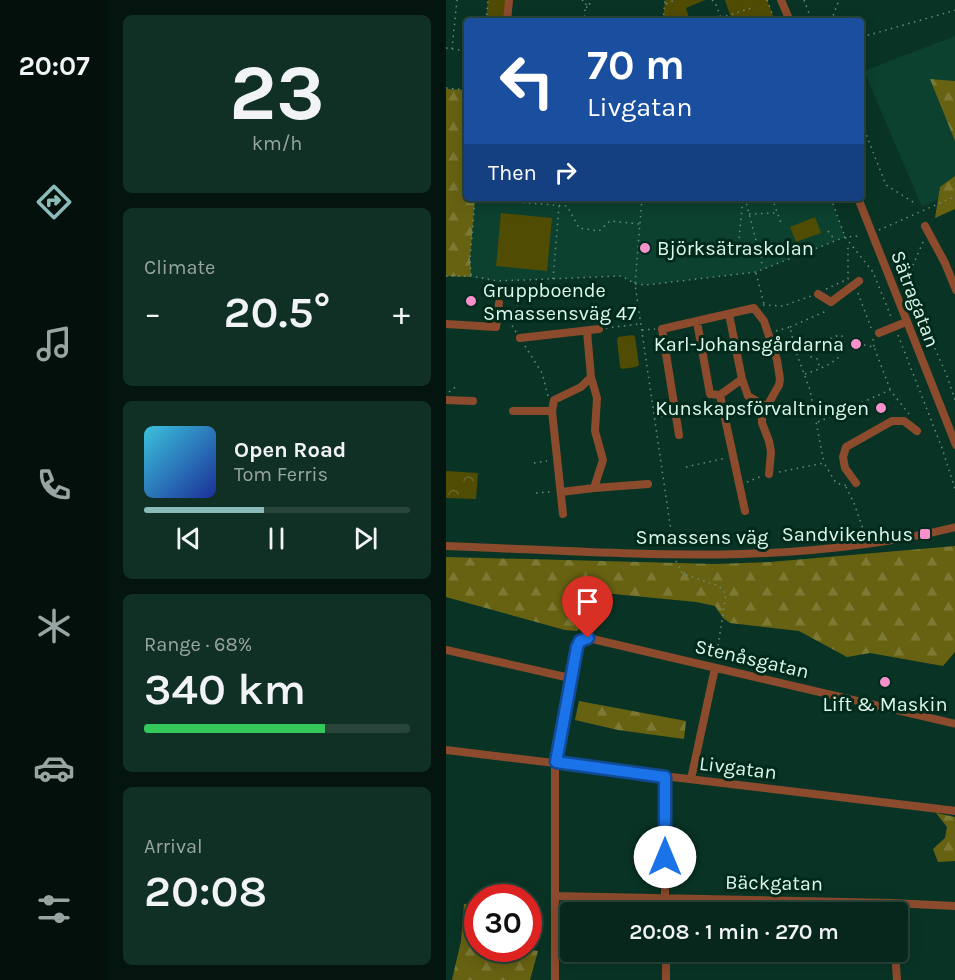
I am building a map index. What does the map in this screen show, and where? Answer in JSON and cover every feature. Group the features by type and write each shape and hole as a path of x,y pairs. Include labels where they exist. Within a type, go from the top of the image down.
{"street":[{"path":"507,18 509,0"},
{"path":"781,0 789,18"},
{"name":"Sätragatan","path":"859,201 956,445"},
{"path":"925,226 945,263 956,290"},
{"path":"818,294 831,302 857,283"},
{"path":"446,324 496,327 499,303"},
{"path":"679,435 662,329 754,308 764,321 777,360 780,379 762,416 771,452 769,474"},
{"path":"729,314 742,379 748,396 766,406"},
{"path":"696,322 708,381 708,392 720,395 742,379"},
{"path":"874,333 906,322"},
{"path":"520,338 599,329"},
{"path":"587,331 591,377 597,398 595,431 603,460 594,488"},
{"path":"563,514 552,411 554,400 581,387 591,377"},
{"path":"720,395 745,511"},
{"path":"446,400 473,401"},
{"path":"513,411 552,411"},
{"path":"856,483 845,468 843,457 846,447 892,421 904,421 917,431"},
{"path":"561,491 648,484"},
{"name":"Smassens väg","path":"446,546 675,555 789,553 867,544 956,527"},
{"name":"Stenåsgatan","path":"570,678 577,647 580,641 588,638 956,724"},
{"path":"446,650 570,678 556,762 555,980"},
{"path":"691,779 715,668"},
{"name":"Livgatan","path":"446,750 956,810"},
{"path":"665,777 665,902"},
{"name":"Bäckgatan","path":"555,896 665,897 779,902"},
{"name":"Bäckgatan","path":"908,907 956,906"},
{"path":"666,962 666,980"},
{"path":"896,962 897,980"}],"path":[{"path":"452,49 457,0"},
{"path":"485,18 488,0"},
{"path":"663,18 665,0"},
{"path":"665,4 675,0"},
{"path":"712,0 721,18"},
{"path":"767,0 774,18"},
{"path":"804,0 811,18"},
{"path":"832,18 839,0"},
{"path":"584,2 584,18"},
{"path":"726,16 751,8"},
{"path":"864,36 956,10"},
{"path":"446,48 464,51"},
{"path":"446,88 464,90"},
{"path":"864,129 886,185 913,201"},
{"path":"878,230 956,196"},
{"path":"471,276 470,258 475,201"},
{"path":"506,201 567,206 579,228 599,231 610,221 640,224"},
{"path":"642,201 635,284 675,555 679,570 683,574 719,586 726,594 715,668"},
{"path":"737,250 744,201"},
{"path":"773,201 782,226"},
{"path":"832,201 845,237 873,273 942,448 956,492"},
{"path":"746,202 763,269"},
{"path":"552,280 559,206"},
{"path":"749,214 777,213"},
{"path":"828,231 836,241"},
{"path":"446,276 471,276 497,281 622,276 635,284 646,285 756,272 845,237 860,236"},
{"path":"931,236 922,243 912,265 909,289 947,376 956,403"},
{"path":"760,257 779,250"},
{"path":"756,272 764,304"},
{"path":"534,280 530,289 512,311 510,322 542,374 546,394 554,400"},
{"path":"857,283 874,333 874,347 890,390 912,417"},
{"path":"768,333 790,327 824,312 831,302"},
{"path":"599,329 641,324"},
{"path":"790,327 817,422 824,463 836,483 845,486 856,483"},
{"path":"642,330 662,329"},
{"path":"805,375 843,355 844,340 839,335 828,338 819,343 819,349 810,358"},
{"path":"795,349 811,345 820,369"},
{"path":"864,345 874,347"},
{"path":"446,395 457,386"},
{"path":"817,422 890,390"},
{"path":"654,418 710,411 720,395"},
{"path":"686,467 733,456"},
{"path":"534,463 557,460"},
{"path":"740,484 769,474 824,463"},
{"path":"845,486 854,503 867,544"},
{"path":"536,493 561,491"}],"shaded area":[{"path":"955,36 955,191 922,207 864,71"},
{"name":"Björksätraskolan","path":"475,201 832,201 845,237 756,272 646,285 635,284 622,276 497,281 471,277 470,258"}],"green space":[{"path":"488,0 507,0 505,18 486,18"},
{"path":"665,0 705,0 686,8 689,18 663,18"},
{"path":"725,0 767,0 774,18 731,18"},
{"path":"930,79 955,81 955,141"},
{"path":"446,89 464,90 464,201 475,201 470,258 471,277 446,276"},
{"path":"955,176 955,209 935,218 940,187"},
{"path":"501,213 552,218 547,271 496,266"},
{"path":"815,217 821,233 796,242 790,227"},
{"path":"633,335 639,365 622,369 617,340 618,337"},
{"path":"446,471 478,473 476,499 446,498"},
{"path":"955,546 955,652 943,666 870,653 847,657 799,631 730,623 723,618 715,606 696,602 603,593 587,620 577,631 565,630 446,597 446,557 715,564 770,562"},
{"path":"579,701 686,721 684,739 618,730 575,720"},
{"path":"936,813 955,817 955,861 938,862 933,849 945,838 947,827"},
{"path":"672,838 690,838 689,869 672,869"},
{"path":"464,904 464,962 535,962 530,980 452,980 461,941"}],"place":[{"name":"Björksätraskolan","path":"645,248"},
{"name":"Gruppboende Smassensväg 47","path":"471,301"},
{"name":"Karl-Johansgårdarna","path":"856,344"},
{"name":"Kunskapsförvaltningen","path":"881,408"},
{"name":"Sandvikenhus","path":"925,534"},
{"name":"Lift & Maskin","path":"885,682"}],"route":[{"path":"588,638 580,641 577,647 556,762 665,777 665,857"}]}
